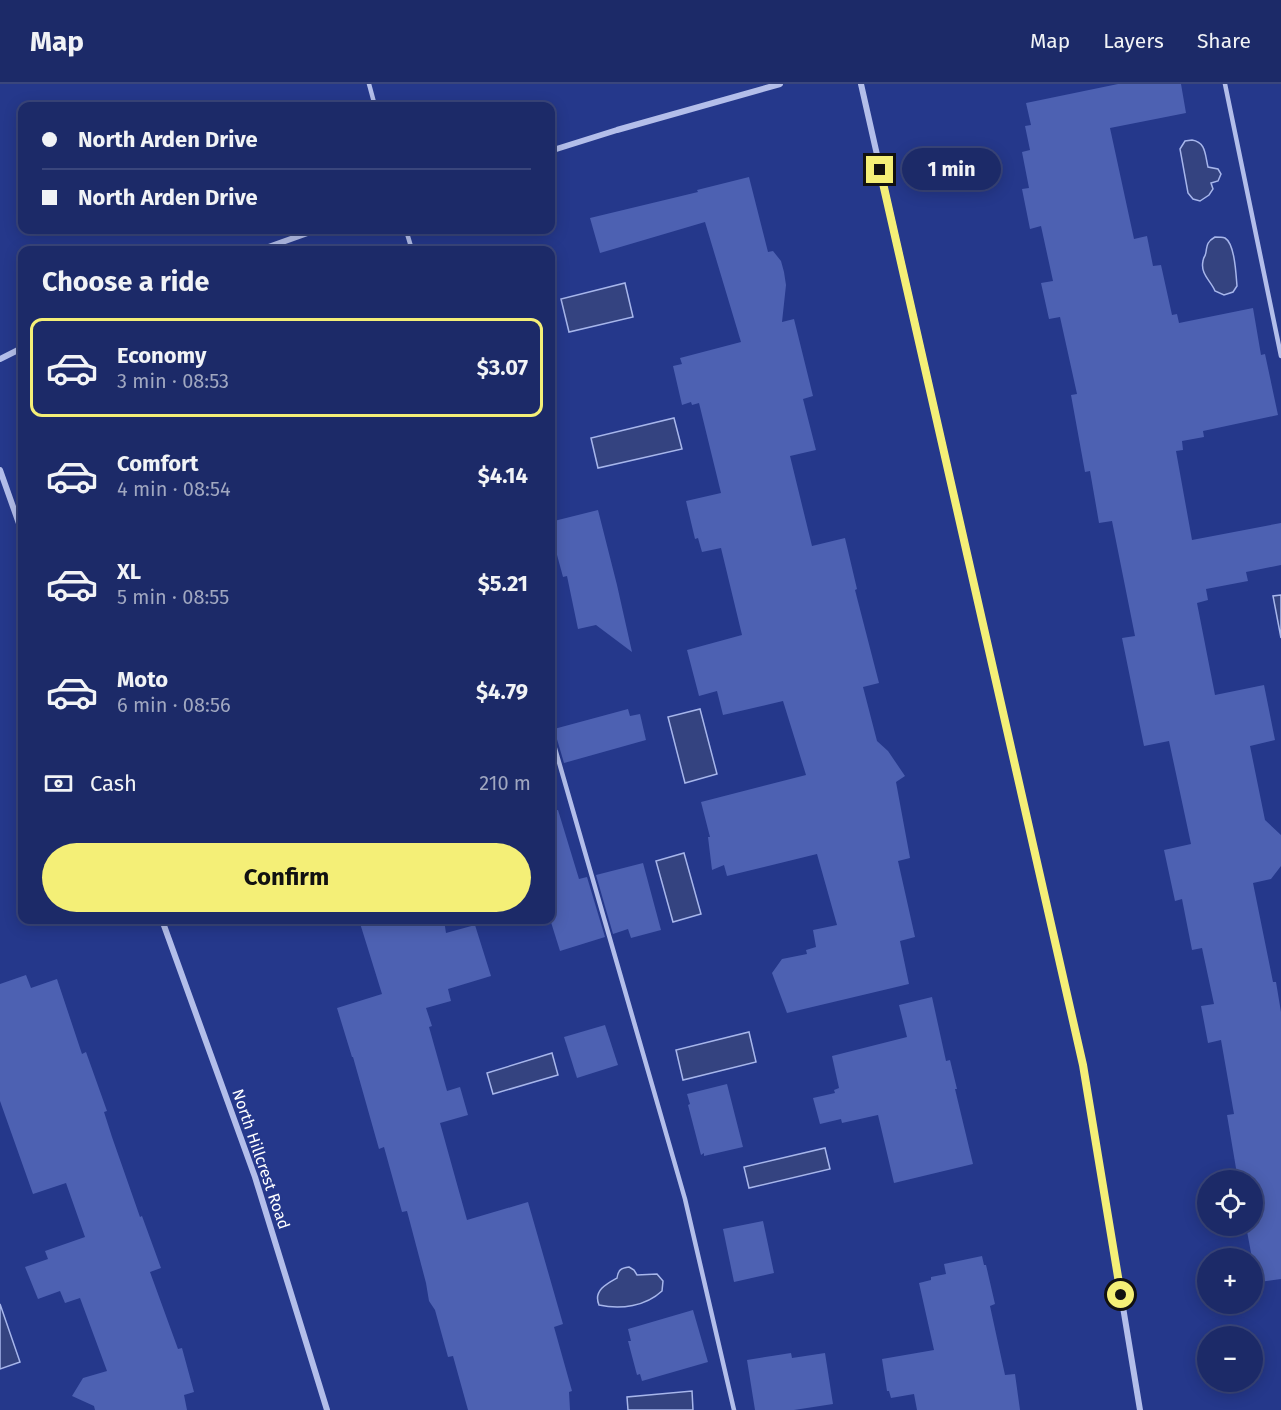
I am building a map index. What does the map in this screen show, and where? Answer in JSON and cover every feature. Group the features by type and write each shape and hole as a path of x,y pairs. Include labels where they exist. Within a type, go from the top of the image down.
{"street":[{"path":"555,149 780,84"},
{"path":"861,84 1083,1065 1140,1410"},
{"path":"271,246 305,234"},
{"path":"0,358 18,350"},
{"path":"0,470 18,521"},
{"name":"North Hillcrest Road","path":"163,924 255,1178 327,1410"}],"lane":[{"path":"369,84 374,102"},
{"path":"1225,84 1281,356"},
{"path":"555,748 685,1198 734,1410"}],"water":[{"path":"1192,140 1202,146 1208,167 1218,169 1221,174 1218,181 1211,183 1213,189 1209,195 1200,201 1193,199 1188,193 1180,149 1185,141"},
{"path":"1215,237 1225,238 1228,241 1234,260 1237,286 1233,292 1224,295 1215,291 1202,266 1207,245"},
{"path":"625,283 633,317 569,332 561,299"},
{"path":"674,418 682,449 598,468 591,438"},
{"path":"1281,595 1281,638 1273,596"},
{"path":"700,709 717,774 685,783 668,717"},
{"path":"684,853 701,914 673,922 656,861"},
{"path":"749,1032 756,1062 683,1080 676,1050"},
{"path":"552,1053 558,1075 493,1094 487,1073"},
{"path":"825,1148 830,1169 749,1188 744,1167"},
{"path":"629,1267 637,1275 657,1274 663,1281 662,1291 633,1306 599,1305 598,1296 602,1288 617,1278 620,1270"},
{"path":"0,1304 20,1362 0,1369"},
{"path":"692,1391 693,1410 628,1410 627,1397"}],"building":[{"path":"1118,84 1181,84 1186,113 1110,128 1134,239 1147,236 1153,266 1161,265 1172,315 1177,314 1179,323 1253,308 1261,355 1265,354 1278,415 1203,431 1204,437 1182,441 1183,450 1176,451 1192,540 1281,523 1281,565 1246,572 1248,581 1206,589 1208,600 1197,603 1215,695 1264,685 1275,740 1250,746 1265,820 1281,835 1281,866 1271,879 1253,883 1281,1012 1281,1279 1263,1281 1263,1248 1250,1248 1248,1236 1263,1236 1263,1170 1236,1170 1227,1115 1234,1114 1221,1040 1208,1043 1201,1006 1214,1004 1202,948 1192,950 1182,899 1175,901 1164,850 1191,844 1169,741 1144,746 1122,638 1135,636 1112,521 1099,523 1090,471 1085,472 1071,395 1077,394 1060,317 1049,319 1041,283 1053,281 1041,226 1030,229 1022,189 1029,188 1022,152 1030,150 1025,126 1031,125 1026,103"},
{"path":"749,177 768,252 773,251 781,261 784,272 786,285 782,322 794,319 813,396 803,399 816,450 790,456 812,546 845,538 857,589 855,590 879,683 863,687 877,741 888,751 905,776 896,782 910,858 898,861 915,937 900,941 909,984 787,1013 772,973 782,959 807,954 806,950 816,947 813,930 837,925 817,854 727,876 724,865 712,870 708,837 710,837 701,802 806,775 783,701 723,715 717,691 699,696 687,650 742,635 721,548 702,552 698,538 695,539 686,501 721,493 699,403 692,405 691,402 682,405 673,366 682,364 680,358 741,342 705,222 600,253 590,218"},
{"path":"598,510 632,652 596,625 578,629 567,576 563,577 555,547 555,521"},
{"path":"628,709 630,716 640,714 646,740 564,763 555,729"},
{"path":"555,810 558,810 579,879 587,877 605,937 560,951 552,924 555,924"},
{"path":"643,863 661,930 631,938 628,929 613,934 596,875"},
{"path":"360,924 445,924 446,933 475,925 491,976 448,989 451,1001 426,1008 447,1091 460,1087 468,1115 440,1123 467,1220 528,1202 563,1324 554,1327 572,1391 569,1392 570,1410 468,1410 453,1356 448,1357 435,1310 429,1301 407,1211 402,1212 384,1147 379,1149 337,1008 382,994"},
{"path":"26,975 31,988 57,979 82,1054 86,1052 107,1111 104,1112 112,1137 140,1217 142,1216 161,1268 150,1272 178,1349 182,1348 194,1392 184,1395 187,1410 95,1410 94,1406 72,1396 83,1378 107,1371 80,1298 65,1303 60,1291 38,1299 25,1267 48,1259 45,1251 85,1237 66,1183 33,1194 0,1101 0,984"},
{"path":"932,997 946,1061 950,1060 973,1164 894,1183 878,1115 842,1123 841,1119 820,1124 813,1098 835,1093 834,1090 839,1088 832,1056 907,1037 899,1005"},
{"path":"605,1025 618,1065 577,1078 564,1037"},
{"path":"727,1084 743,1147 701,1155 687,1094"},
{"path":"763,1221 774,1273 734,1282 723,1229"},
{"path":"982,1256 995,1304 990,1306 1005,1375 1015,1374 1020,1410 917,1410 914,1394 891,1398 887,1391 882,1359 934,1350 919,1283 931,1280 931,1277 946,1274 944,1264"},
{"path":"693,1310 708,1362 642,1381 640,1374 637,1375 628,1341 631,1341 628,1329"},
{"path":"791,1353 792,1358 825,1353 833,1404 794,1410 755,1410 747,1360"}],"route":[{"path":"880,170 1083,1065 1121,1295"}]}
